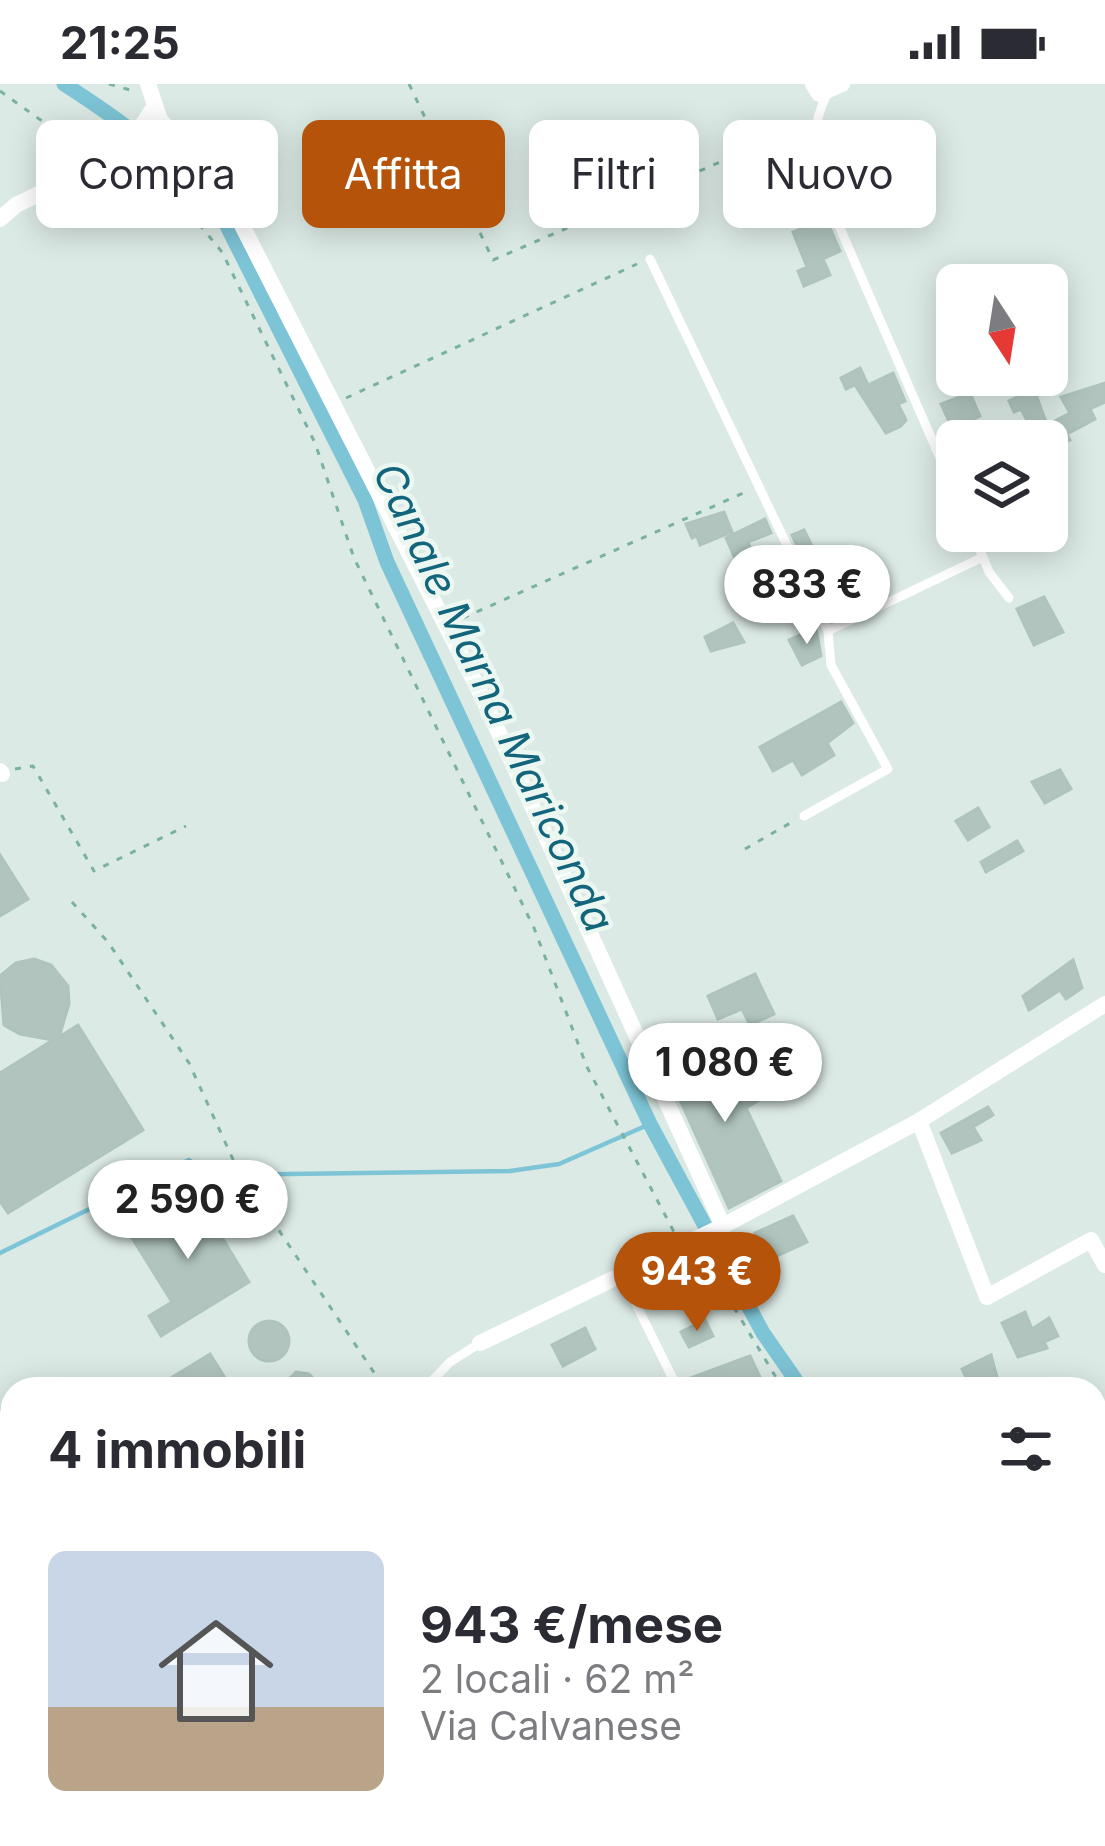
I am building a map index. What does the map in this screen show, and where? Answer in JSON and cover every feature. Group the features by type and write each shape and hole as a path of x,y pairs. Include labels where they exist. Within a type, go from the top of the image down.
{"street":[{"path":"150,101 224,190 335,404 445,626 721,1227"},
{"path":"0,219 36,195"},
{"path":"479,1343 721,1227 919,1121 1105,1004"},
{"path":"919,1121 987,1297 1091,1240 1105,1265"}],"lane":[{"path":"814,120 828,87"},
{"path":"840,228 936,449"},
{"path":"650,259 828,631 831,665 888,769 804,816"},
{"path":"981,552 1009,598"},
{"path":"828,631 983,556"},
{"path":"620,1272 672,1377"},
{"path":"436,1377 479,1343"}],"path":[{"path":"109,84 150,101"},
{"path":"409,84 493,260 723,161"},
{"path":"0,91 41,120"},
{"path":"201,228 222,252 315,443 354,558 481,811 587,1067 776,1377"},
{"path":"335,404 650,259"},
{"path":"445,626 757,487"},
{"path":"1,772 33,766 94,871 186,826"},
{"path":"745,849 804,816"},
{"path":"72,902 108,942 189,1064 236,1166 377,1377"}],"building":[{"path":"830,228 840,251 823,259 830,275 804,286 798,271 807,267 793,232"},
{"path":"860,368 868,385 893,373 905,401 898,404 906,420 901,426 886,433 855,385 846,389 841,378"},
{"path":"1105,383 1105,402 1090,409 1095,419 1068,433 1068,420 1057,420 1070,413 1061,397"},
{"path":"971,396 980,416 948,420 941,404"},
{"path":"1019,396 1037,396 1045,420 1027,420 1021,409 1014,412 1009,401"},
{"path":"724,512 732,532 700,545 697,536 692,538 686,524"},
{"path":"765,519 771,533 748,542 751,550 734,556 726,538"},
{"path":"804,530 828,579 842,572 845,579 869,568 882,595 832,619 792,535"},
{"path":"790,572 798,589 768,603 762,590"},
{"path":"1044,597 1063,632 1034,645 1017,609"},
{"path":"733,623 744,642 711,651 705,637"},
{"path":"816,628 821,656 802,665 789,640"},
{"path":"841,702 853,723 827,743 834,755 802,775 793,760 773,771 760,747"},
{"path":"1060,770 1071,789 1045,803 1032,782"},
{"path":"978,808 989,827 968,840 956,821"},
{"path":"1017,841 1023,851 986,872 981,862"},
{"path":"0,855 28,899 0,916"},
{"path":"34,959 51,965 68,986 69,1004 59,1037 78,1025 143,1130 8,1213 0,1201 0,1073 53,1040 20,1034 4,1025 0,976 16,963"},
{"path":"1073,960 1082,988 1066,999 1060,990 1029,1010 1023,996"},
{"path":"755,974 774,1014 750,1025 742,1009 718,1019 708,996"},
{"path":"716,1045 739,1094 766,1079 774,1091 746,1108 781,1181 729,1208 666,1069"},
{"path":"988,1107 993,1115 973,1127 981,1140 952,1153 941,1133"},
{"path":"195,1193 249,1282 161,1336 149,1316 172,1302 129,1233"},
{"path":"793,1216 807,1242 768,1260 755,1233"},
{"path":"1025,1312 1032,1329 1049,1318 1058,1336 1044,1342 1047,1348 1018,1357 1002,1323"},
{"path":"705,1320 713,1336 689,1347 681,1332"},
{"path":"269,1321 283,1327 289,1341 283,1355 269,1361 255,1355 249,1341 255,1327"},
{"path":"585,1328 595,1349 563,1366 552,1345"},
{"path":"210,1354 224,1377 173,1377"},
{"path":"991,1355 997,1377 966,1377 962,1369"},
{"path":"750,1356 760,1377 693,1377"}],"waterway":[{"name":"Canale Marna Mariconda","path":"64,84 151,146 225,222 365,500 387,562 650,1124 763,1333 794,1377"},
{"path":"0,1253 189,1160 210,1175 510,1171 559,1164 650,1124"}]}
